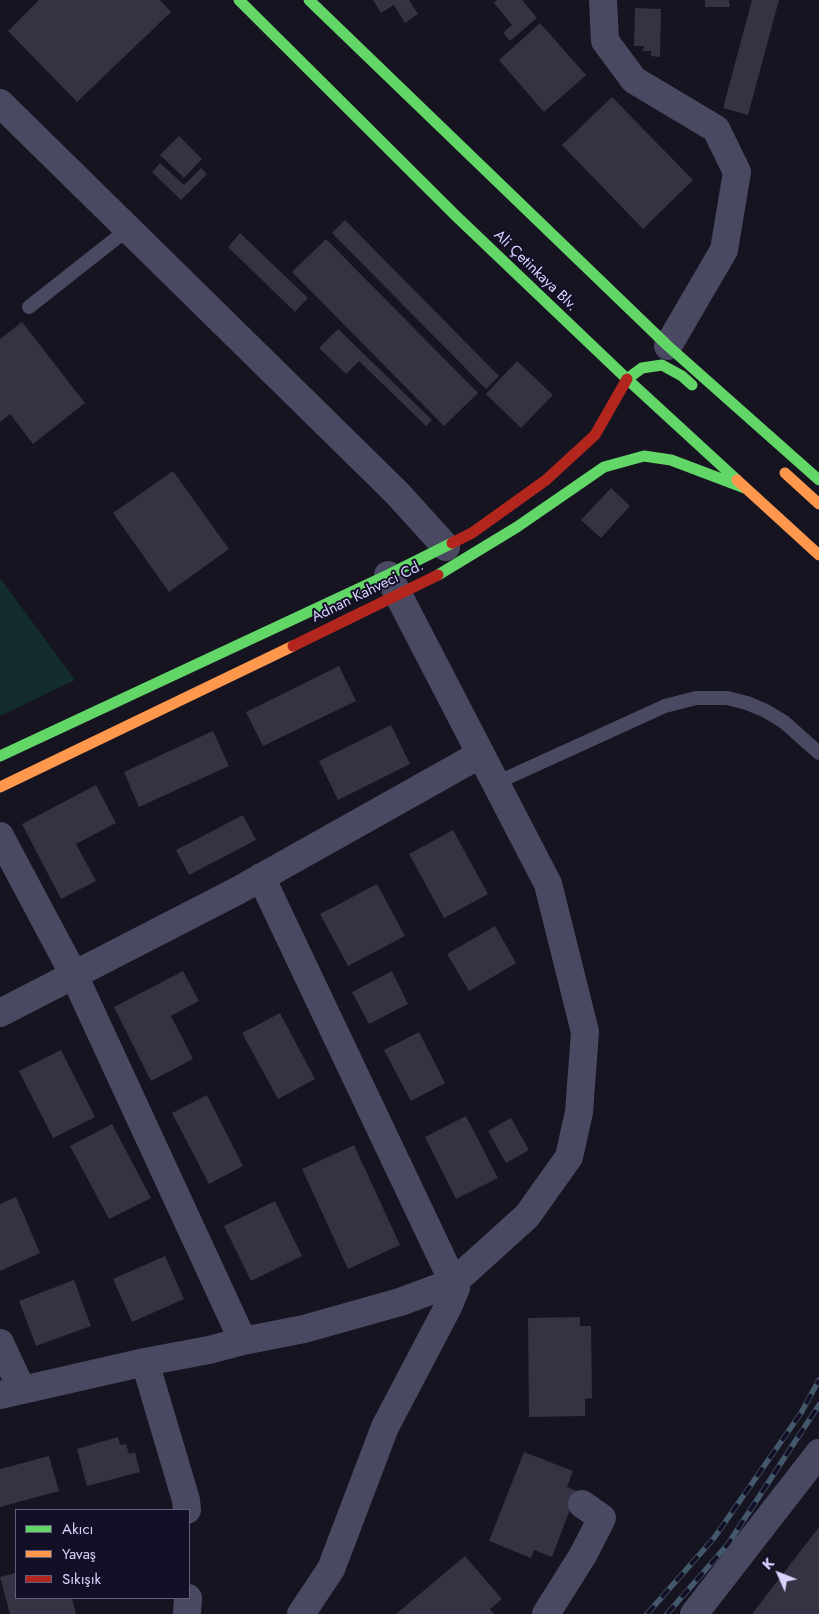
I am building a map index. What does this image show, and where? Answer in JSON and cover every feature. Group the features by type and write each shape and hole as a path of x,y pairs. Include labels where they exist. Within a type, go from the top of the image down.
{"main road":[{"name":"Ali Çetinkaya Blv.","path":"239,0 456,216 627,379 819,555"},
{"path":"309,0 668,346 819,480"},
{"path":"627,379 642,368 662,365 682,376 704,396"},
{"name":"Adnan Kahveci Cd.","path":"0,787 393,585 446,546 484,525 546,480 595,435 627,379"},
{"name":"Adnan Kahveci Cd.","path":"0,756 393,585 430,580 516,527 604,467 644,456 653,457 671,460 745,488"},
{"path":"776,464 819,504"}],"street":[{"path":"604,0 606,41 634,80 716,129 737,172 724,250 668,346"},
{"path":"0,103 397,493 446,546"},
{"path":"0,1343 11,1392 314,1327 400,1302 454,1282 527,1216 569,1157 579,1112 585,1032 548,884 393,585"},
{"path":"0,1013 261,878 481,754"},
{"path":"0,836 74,975 243,1341"},
{"path":"261,878 456,1288 448,1307 385,1427 331,1569 301,1614"},
{"path":"145,1362 186,1500 187,1509"},
{"path":"694,1614 819,1453"},
{"path":"546,1614 583,1555 602,1518 582,1504"},
{"path":"187,1614 188,1599"}],"lane":[{"path":"29,307 128,228"},
{"path":"496,783 665,706 696,698 727,698 747,703 766,711 784,722 819,753"}],"green space":[{"path":"0,578 75,680 0,716"}],"building":[{"path":"39,0 160,0 171,12 77,102 8,31"},
{"path":"373,0 409,0 418,14 405,23 394,5 381,13"},
{"path":"497,0 522,0 537,18 510,41 503,33 512,25 494,3"},
{"path":"705,0 729,0 730,7 705,7"},
{"path":"752,0 779,0 748,115 723,108"},
{"path":"635,8 661,9 660,57 651,56 651,51 643,51 644,46 634,46"},
{"path":"540,23 586,75 544,112 499,60"},
{"path":"612,97 693,180 643,229 562,145"},
{"path":"179,136 202,159 184,178 160,155"},
{"path":"160,163 184,185 201,168 207,174 181,200 152,172"},
{"path":"345,220 499,376 486,389 332,233"},
{"path":"240,233 308,298 295,312 228,247"},
{"path":"326,239 478,393 444,426 292,272"},
{"path":"22,322 85,403 33,444 10,414 0,422 0,339"},
{"path":"338,329 432,420 426,426 359,361 346,374 319,348"},
{"path":"517,361 553,395 521,428 486,394"},
{"path":"173,471 229,549 169,592 113,513"},
{"path":"611,488 630,506 601,538 581,520"},
{"path":"339,666 356,701 263,746 246,712"},
{"path":"391,725 410,764 338,800 319,761"},
{"path":"213,731 229,766 139,807 124,772"},
{"path":"96,785 116,823 76,844 96,881 61,899 22,824"},
{"path":"243,815 256,840 189,875 176,850"},
{"path":"453,830 488,894 444,918 409,854"},
{"path":"377,884 405,936 348,966 320,914"},
{"path":"495,926 516,963 469,991 447,954"},
{"path":"183,971 199,1001 171,1016 193,1059 151,1081 114,1007"},
{"path":"392,971 408,1004 369,1024 352,992"},
{"path":"280,1013 315,1079 278,1099 242,1033"},
{"path":"419,1032 445,1083 411,1101 384,1050"},
{"path":"61,1050 95,1117 53,1138 19,1071"},
{"path":"207,1095 243,1166 209,1184 172,1113"},
{"path":"466,1116 498,1178 456,1199 425,1137"},
{"path":"511,1118 529,1150 506,1163 488,1131"},
{"path":"112,1124 151,1198 109,1219 70,1146"},
{"path":"354,1145 400,1245 348,1269 302,1169"},
{"path":"16,1197 40,1253 0,1271 0,1204"},
{"path":"275,1201 302,1256 251,1281 224,1226"},
{"path":"165,1256 184,1299 132,1322 113,1279"},
{"path":"74,1280 91,1326 36,1346 19,1301"},
{"path":"580,1317 580,1326 591,1326 592,1398 585,1399 585,1416 529,1417 528,1318"},
{"path":"118,1437 120,1445 126,1444 129,1454 135,1452 140,1472 87,1486 77,1449"},
{"path":"524,1452 573,1471 567,1487 577,1491 552,1557 534,1550 531,1558 489,1541"},
{"path":"49,1456 59,1491 0,1507 0,1469"},
{"path":"819,1527 819,1614 752,1614"},
{"path":"465,1556 502,1599 490,1609 494,1614 396,1614"},
{"path":"15,1573 15,1599 72,1599 76,1614 10,1614 0,1577"}],"railway":[{"path":"647,1614 714,1538 801,1413 819,1380"},
{"path":"667,1614 728,1544 819,1405"}],"traffic: fast":[{"path":"239,0 456,216 627,379 737,480"},
{"path":"309,0 668,346 819,480"},
{"path":"627,379 642,368 662,365 682,376 692,385"},
{"path":"438,575 517,527 604,467 644,456 671,460 745,488"},
{"path":"0,756 388,575 452,543"}],"traffic: slow":[{"path":"785,473 819,504"},
{"path":"737,480 819,555"},
{"path":"0,787 293,646"}],"traffic: jam":[{"path":"452,543 472,533 546,480 595,435 627,379"},
{"path":"293,646 438,575"}]}
